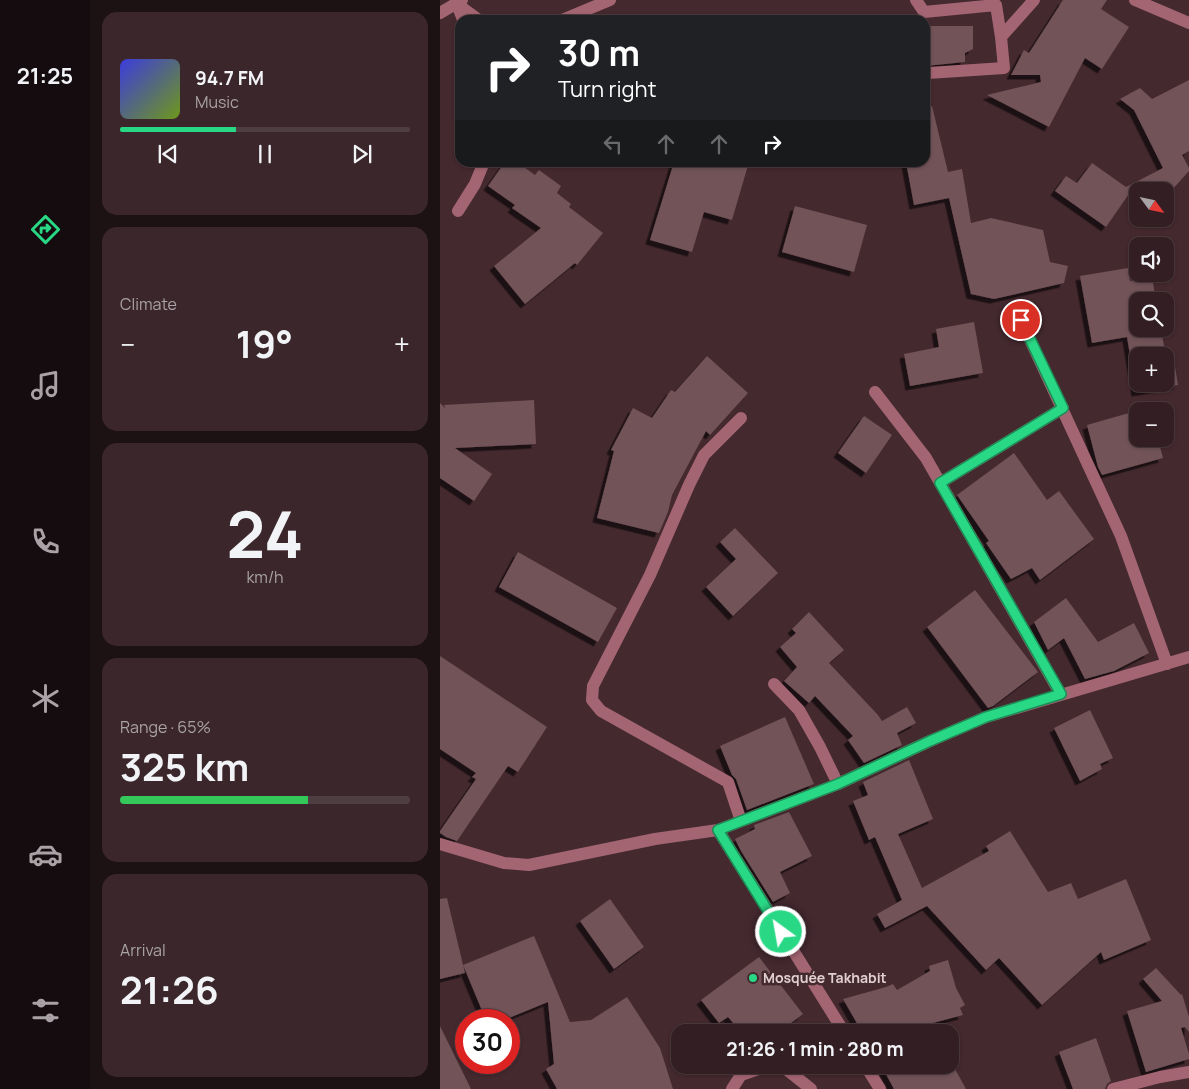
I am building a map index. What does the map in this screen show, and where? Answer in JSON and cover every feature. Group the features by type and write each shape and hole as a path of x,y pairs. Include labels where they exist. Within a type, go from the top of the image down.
{"street":[{"path":"574,15 610,0"},
{"path":"916,0 924,12 996,6 1004,68 930,73"},
{"path":"1001,37 1034,0"},
{"path":"1135,0 1189,22"},
{"path":"440,13 460,2"},
{"path":"460,2 462,15"},
{"path":"460,2 474,15"},
{"path":"458,211 475,184 482,167"},
{"path":"1021,320 1121,536 1167,664"},
{"path":"875,392 926,458 1061,694"},
{"path":"940,483 1063,408"},
{"path":"741,418 704,455 689,484 650,575 594,686 592,700 600,711 728,782 741,822"},
{"path":"440,844 504,863 529,865 655,839 718,830 838,784 986,717 1189,657"},
{"path":"774,684 799,710 838,784"},
{"path":"718,830 839,1024"},
{"path":"1113,1089 1189,1072"},
{"path":"732,1089 741,1075 744,1074"},
{"path":"792,1074 811,1089"},
{"path":"871,1074 880,1089"}],"building":[{"path":"1063,0 1107,0 1101,9 1129,27 1102,69 1085,58 1049,127 987,95 1041,82 1040,75 1011,75 1024,50 1029,53"},
{"path":"930,26 973,26 973,49 965,53 965,62 930,66"},
{"path":"1189,80 1189,151 1182,155 1189,171 1174,188 1174,182 1136,182 1163,168 1134,110 1120,99 1140,88 1152,99"},
{"path":"930,106 932,106 948,172 962,169 971,223 991,218 1043,230 1050,262 1068,266 1064,283 994,299 971,294 949,198 914,205 907,167 930,167"},
{"path":"1092,163 1126,187 1129,185 1129,194 1106,227 1055,191 1066,176 1077,183"},
{"path":"501,167 524,167 535,175 539,170 561,186 557,193 571,204 569,207 603,233 577,265 575,263 525,304 494,266 541,228 512,208 515,205 488,186"},
{"path":"672,167 748,167 732,220 704,212 692,252 650,240"},
{"path":"795,206 867,225 854,272 782,252"},
{"path":"1128,268 1129,282 1153,282 1154,292 1129,292 1129,337 1162,337 1164,347 1129,347 1129,349 1127,337 1092,343 1080,276"},
{"path":"974,322 983,373 910,386 904,354 939,347 936,329"},
{"path":"707,356 748,393 710,435 706,431 672,495 668,512 659,533 597,518 614,451 611,450 633,408 652,418 671,390 675,392"},
{"path":"1174,361 1178,385 1174,386"},
{"path":"534,400 536,444 455,448 492,474 474,501 440,478 440,403 445,408 444,405"},
{"path":"1129,413 1129,447 1160,447 1163,458 1102,475 1098,467 1087,425"},
{"path":"864,416 892,435 866,473 838,453"},
{"path":"1014,453 1047,500 1059,491 1094,539 1040,580 1032,568 1011,579 986,543 989,541 957,495"},
{"path":"735,528 778,573 733,616 706,587 736,559 720,542"},
{"path":"518,552 617,608 598,642 499,587"},
{"path":"975,590 1038,672 988,708 927,627"},
{"path":"1066,598 1098,642 1134,623 1149,653 1114,671 1085,679 1064,638 1048,650 1034,622"},
{"path":"809,612 844,650 829,663 882,721 907,707 916,723 897,733 902,745 864,763 848,740 853,736 815,696 809,703 784,681 797,667 780,647 796,633 792,629"},
{"path":"440,656 547,727 518,772 508,766 457,841 446,837 440,831 476,779 472,777 476,773 440,749"},
{"path":"1090,710 1113,758 1100,764 1102,769 1080,781 1054,728"},
{"path":"785,717 814,784 747,810 736,779 732,775 720,746"},
{"path":"909,760 933,819 898,834 922,888 989,851 986,846 1010,831 1048,892 1071,883 1078,899 1126,879 1151,940 1104,960 1101,952 1042,1005 999,958 986,970 927,906 885,928 877,914 902,900 875,837 869,840 853,801 868,795 863,782"},
{"path":"789,812 812,856 780,872 790,893 773,902 735,839 755,829 754,825"},
{"path":"447,898 465,973 440,979 440,899"},
{"path":"610,899 644,947 614,969 580,921"},
{"path":"534,936 570,1022 591,1020 627,997 660,1048 673,1089 557,1089 546,1069 554,1064 548,1002 520,1013 520,1009 481,1009 463,965"},
{"name":"Mosquée Takhabit","path":"759,957 803,1014 790,1024 734,1024 728,1017 719,1023 701,1000"},
{"path":"948,960 956,988 965,1005 960,1008 963,1015 929,1024 857,1024 843,999 893,984 897,990 930,971 929,966"},
{"path":"1156,968 1182,994 1189,1017 1189,1032 1185,1027 1181,1028 1189,1059 1146,1072 1127,1011 1162,1001 1143,979"},
{"path":"440,1026 455,1056 455,1074 464,1074 471,1089 440,1089"},
{"path":"1096,1038 1111,1081 1105,1089 1073,1089 1059,1052"},
{"path":"886,1074 958,1074 966,1089 894,1089"}],"place":[{"name":"Mosquée Takhabit","path":"753,978"}],"route":[{"path":"781,932 718,830 838,784 986,717 1061,694 940,483 1063,408 1021,320"}]}
